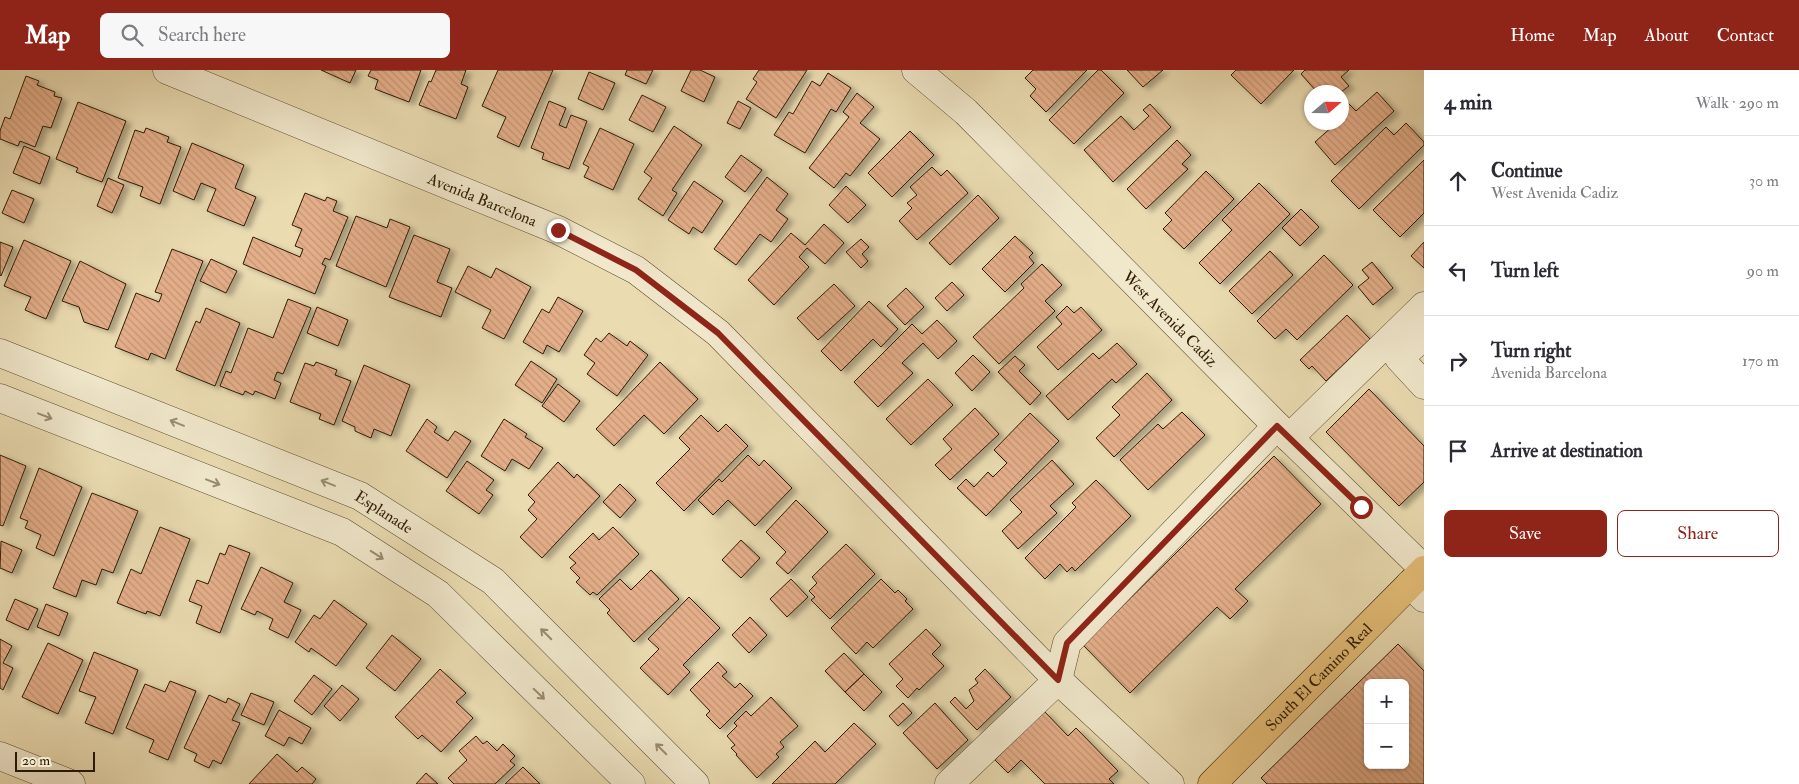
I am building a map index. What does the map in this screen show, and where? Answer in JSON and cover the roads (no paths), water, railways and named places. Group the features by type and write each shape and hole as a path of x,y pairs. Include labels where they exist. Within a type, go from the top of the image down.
{"main road":[{"name":"South El Camino Real","path":"1212,784 1421,580"}],"street":[{"name":"Avenida Barcelona","path":"167,70 558,230 636,270 718,333 1058,680 1170,784"},
{"name":"West Avenida Cadiz","path":"916,70 966,112 1283,432 1421,580"},
{"path":"949,784 1058,680 1067,643 1283,432 1424,306"},
{"path":"1424,336 1399,358 1424,385"},
{"name":"Esplanade","path":"0,353 360,496 493,580 695,784"},
{"path":"0,398 342,532 438,594 631,784"},
{"path":"342,532 360,496"},
{"path":"0,756 71,784"}]}
